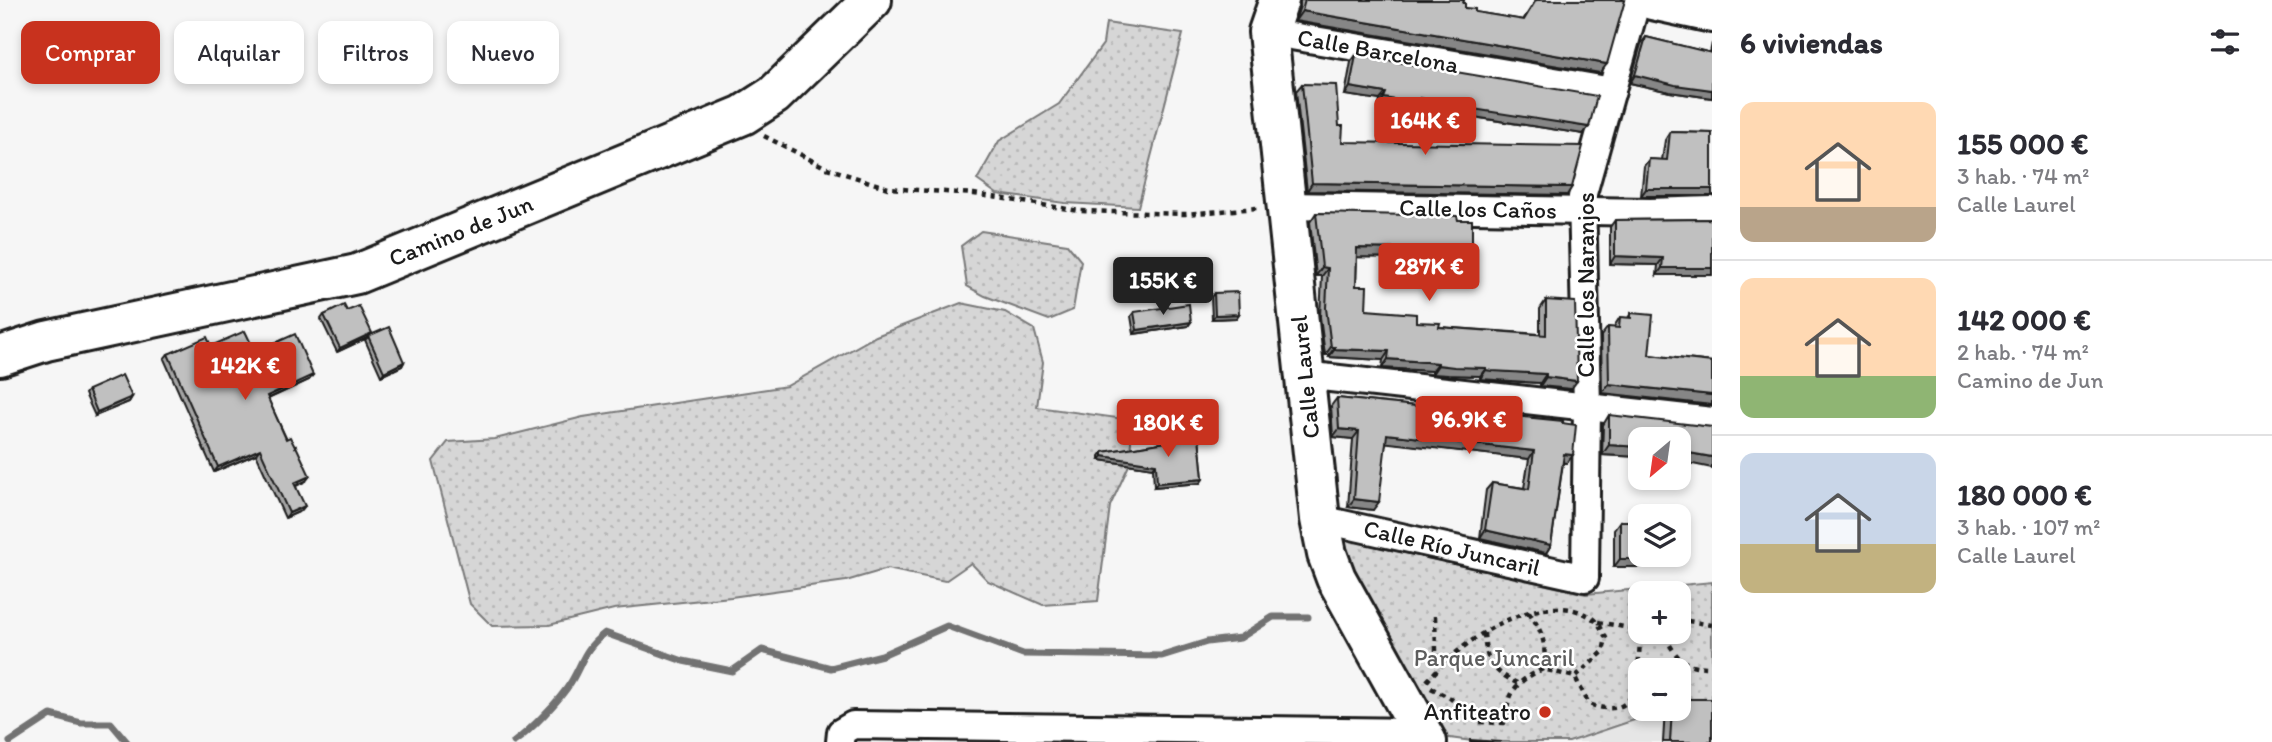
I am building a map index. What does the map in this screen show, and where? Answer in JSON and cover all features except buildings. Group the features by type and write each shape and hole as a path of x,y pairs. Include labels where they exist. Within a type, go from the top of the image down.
{"street":[{"name":"Camino de Jun","path":"0,356 46,341 357,274 744,115 774,95 872,0"},
{"name":"Calle los Naranjos","path":"1585,578 1587,406 1582,197 1637,0"},
{"path":"1652,0 1712,13"},
{"name":"Calle Barcelona","path":"1274,16 1612,91"},
{"name":"Calle Laurel","path":"1274,16 1286,206 1320,519 1327,554 1336,578 1424,737"},
{"name":"Calle los Caños","path":"1286,206 1712,211"},
{"path":"1304,375 1712,421"},
{"name":"Calle Río Juncaril","path":"1320,519 1585,578"},
{"path":"841,737 853,725 1424,737"}],"path":[{"path":"744,115 766,138 827,168 888,188 974,194 1080,211 1185,214 1286,206"},
{"path":"1628,628 1598,622 1580,611 1555,607 1530,612 1484,632 1443,662 1424,684 1450,698 1479,722 1504,723 1508,701 1517,683 1544,669 1575,677 1589,704 1604,710 1618,708 1631,699 1636,685 1641,644"},
{"path":"1530,612 1540,629 1546,649 1544,669"},
{"path":"1435,616 1436,651 1443,662"},
{"path":"1575,677 1603,652 1606,638 1598,622"},
{"path":"1691,622 1712,625"},
{"path":"1484,632 1485,652 1492,667 1517,683"},
{"path":"1669,644 1677,658 1695,667 1712,667"}],"shaded area":[{"path":"1631,721 1680,721 1712,742 1569,742"}],"green space":[{"path":"1106,23 1183,34 1138,207 1065,203 997,194 977,180 999,141 1059,104 1103,44"},
{"path":"981,231 1067,244 1081,261 1073,310 1049,320 985,296 967,286 961,246"},
{"path":"961,303 1005,312 1034,329 1043,362 1037,407 1132,420 1130,463 1110,506 1098,601 1043,605 988,581 971,563 945,581 887,569 846,581 731,597 614,609 549,625 492,626 470,604 433,461 448,442 495,439 583,417 787,386 876,336"},
{"name":"Parque Juncaril","path":"1344,539 1586,594 1628,590 1628,644 1691,644 1691,584 1712,582 1712,710 1691,710 1691,658 1628,658 1628,721 1631,721 1569,742 1480,742 1442,737 1347,571 1339,541"}],"waterway":[{"path":"514,742 560,697 588,650 605,633 683,661 732,671 762,650 831,668 882,655 947,626 1023,654 1162,656 1207,642 1240,638 1273,617 1308,617"},
{"path":"10,742 51,715 81,723 111,723 127,742"}],"place":[{"name":"Anfiteatro","path":"1545,712"}]}
